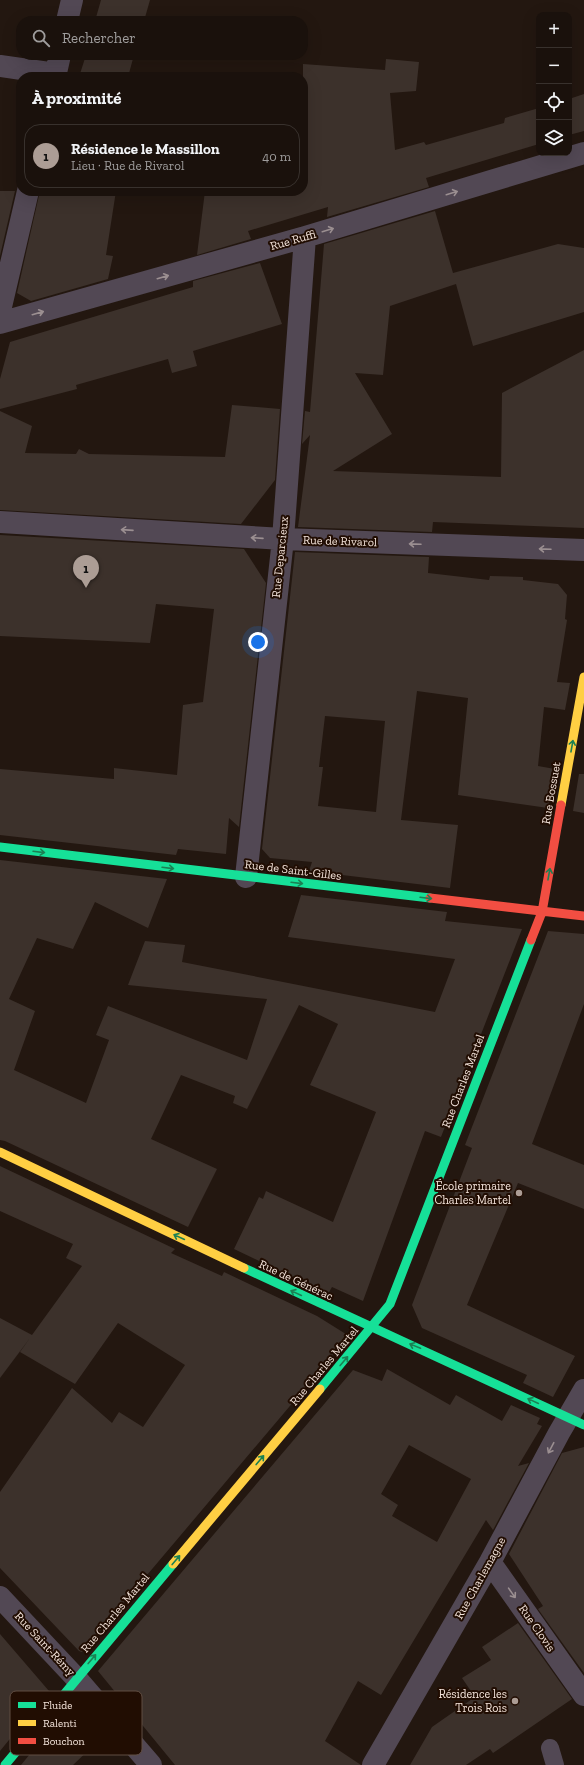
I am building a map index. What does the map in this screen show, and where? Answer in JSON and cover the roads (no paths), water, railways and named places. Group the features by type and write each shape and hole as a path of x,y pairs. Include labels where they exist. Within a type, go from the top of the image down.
{"street":[{"path":"68,16 72,0"},
{"path":"0,66 57,69"},
{"name":"Rue Ruffi","path":"0,324 305,237 584,153"},
{"path":"0,311 27,196"},
{"name":"Rue Deparcieux","path":"246,877 283,539 305,237"},
{"name":"Rue de Rivarol","path":"0,522 283,539 584,550"},
{"name":"Rue Bossuet","path":"542,912 584,677"},
{"name":"Rue de Saint-Gilles","path":"0,848 584,916"},
{"name":"Rue Charles Martel","path":"65,1691 390,1304 542,912"},
{"name":"Rue de Générac","path":"0,1152 371,1328 421,1349 576,1421"},
{"name":"Rue Charlemagne","path":"373,1765 490,1562 576,1421 584,1390"},
{"name":"Rue Clovis","path":"490,1562 584,1695"},
{"name":"Rue Saint-Rémy","path":"0,1597 87,1691"},
{"name":"Rue Charles Martel","path":"5,1765 13,1755"},
{"name":"Rue Saint-Rémy","path":"142,1755 151,1765"}],"place":[{"name":"Résidence le Massillon","path":"86,588"},
{"name":"École primaire Charles Martel","path":"519,1193"},
{"name":"Résidence les Trois Rois","path":"515,1701"}]}
